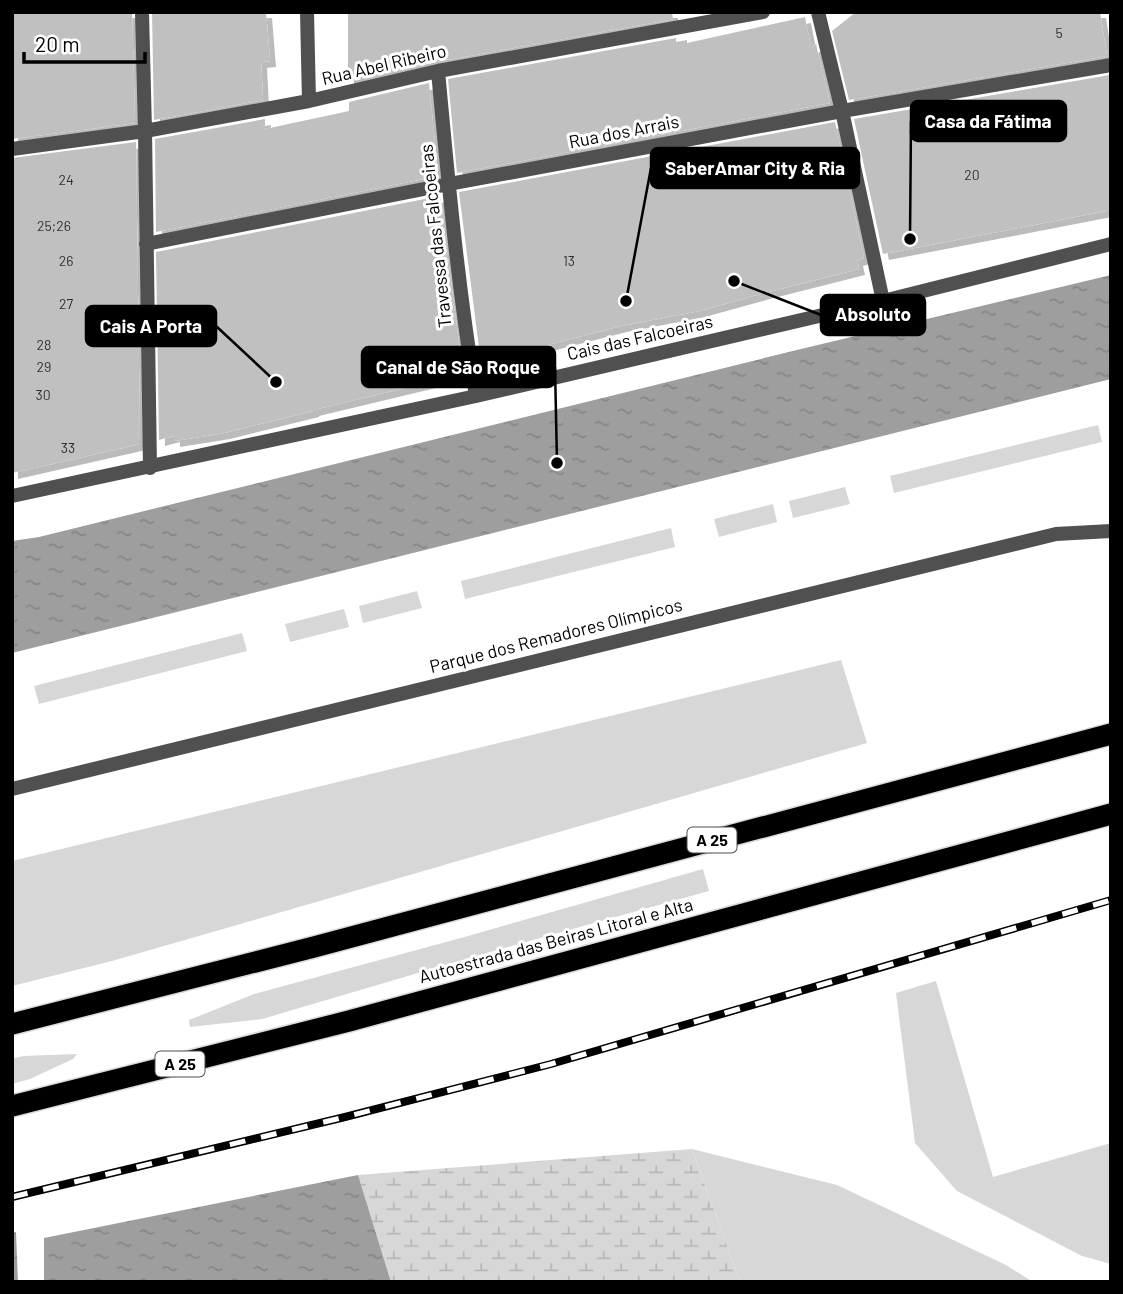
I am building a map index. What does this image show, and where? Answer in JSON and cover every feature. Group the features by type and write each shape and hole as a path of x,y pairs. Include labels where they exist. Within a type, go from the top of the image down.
{"highway":[{"name":"A 25","path":"12,1024 314,947 1111,734"},
{"name":"Autoestrada das Beiras Litoral e Alta","path":"12,1106 349,1021 1111,814"}],"street":[{"path":"142,12 150,468"},
{"path":"307,12 309,101"},
{"name":"Rua Abel Ribeiro","path":"12,149 145,131 309,101 438,71 763,12"},
{"path":"818,12 883,301"},
{"name":"Rua dos Arrais","path":"146,244 842,111 1111,65"},
{"name":"Travessa das Falcoeiras","path":"438,71 475,396"},
{"name":"Cais das Falcoeiras","path":"12,496 475,396 883,301 1111,244"},
{"name":"Parque dos Remadores Olímpicos","path":"12,789 1056,534 1111,531"}],"green space":[{"path":"1098,425 1102,442 894,493 890,476"},
{"path":"845,487 850,504 793,518 789,501"},
{"path":"773,504 777,522 719,537 714,519"},
{"path":"671,528 675,547 465,599 461,581"},
{"path":"417,591 422,608 363,623 359,606"},
{"path":"344,609 349,627 290,642 285,624"},
{"path":"242,633 247,651 39,704 34,686"},
{"path":"841,660 867,743 112,961 12,986 12,861"},
{"path":"703,869 709,891 262,1019 190,1027 189,1020 254,994"},
{"path":"936,981 993,1177 1111,1143 1111,1264 1082,1256 957,1191 915,1143 896,993"},
{"path":"77,1054 73,1059 30,1079 12,1084 12,1059 23,1056"},
{"path":"692,1149 837,1185 1006,1265 1033,1282 740,1282"},
{"path":"692,1149 740,1282 391,1282 358,1175"}],"water":[{"path":"1111,275 1111,379 12,653 12,541 39,537"},
{"path":"358,1175 391,1282 44,1282 44,1238"},
{"path":"16,1232 18,1282 12,1282 12,1233"}],"building":[{"path":"12,12 132,12 135,123 12,139"},
{"path":"152,12 266,12 270,61 261,62 263,100 154,120"},
{"path":"348,12 672,12 673,19 436,62 348,82"},
{"path":"856,12 1100,12 1107,56 849,100 832,31"},
{"path":"805,17 811,48 816,44 830,103 457,173 448,79 676,38 676,42 687,40 687,43"},
{"path":"1110,75 1111,210 883,254 854,119"},
{"path":"429,83 438,176 156,232 155,139 265,119 265,129 349,111 349,102"},
{"path":"835,122 864,258 857,260 859,269 699,311 558,342 522,352 523,356 481,363 459,192"},
{"path":"136,142 140,444 12,473 12,158"},
{"path":"440,196 462,367 455,368 455,371 434,374 430,382 224,433 174,441 174,436 159,440 156,252"}],"railway":[{"path":"12,1197 345,1117 551,1064 1111,900"}],"place":[{"name":"Casa da Fátima","path":"910,239"},
{"name":"Absoluto","path":"734,281"},
{"name":"SaberAmar City & Ria","path":"626,301"},
{"name":"Cais A Porta","path":"276,382"},
{"name":"Canal de São Roque","path":"557,463"}]}
